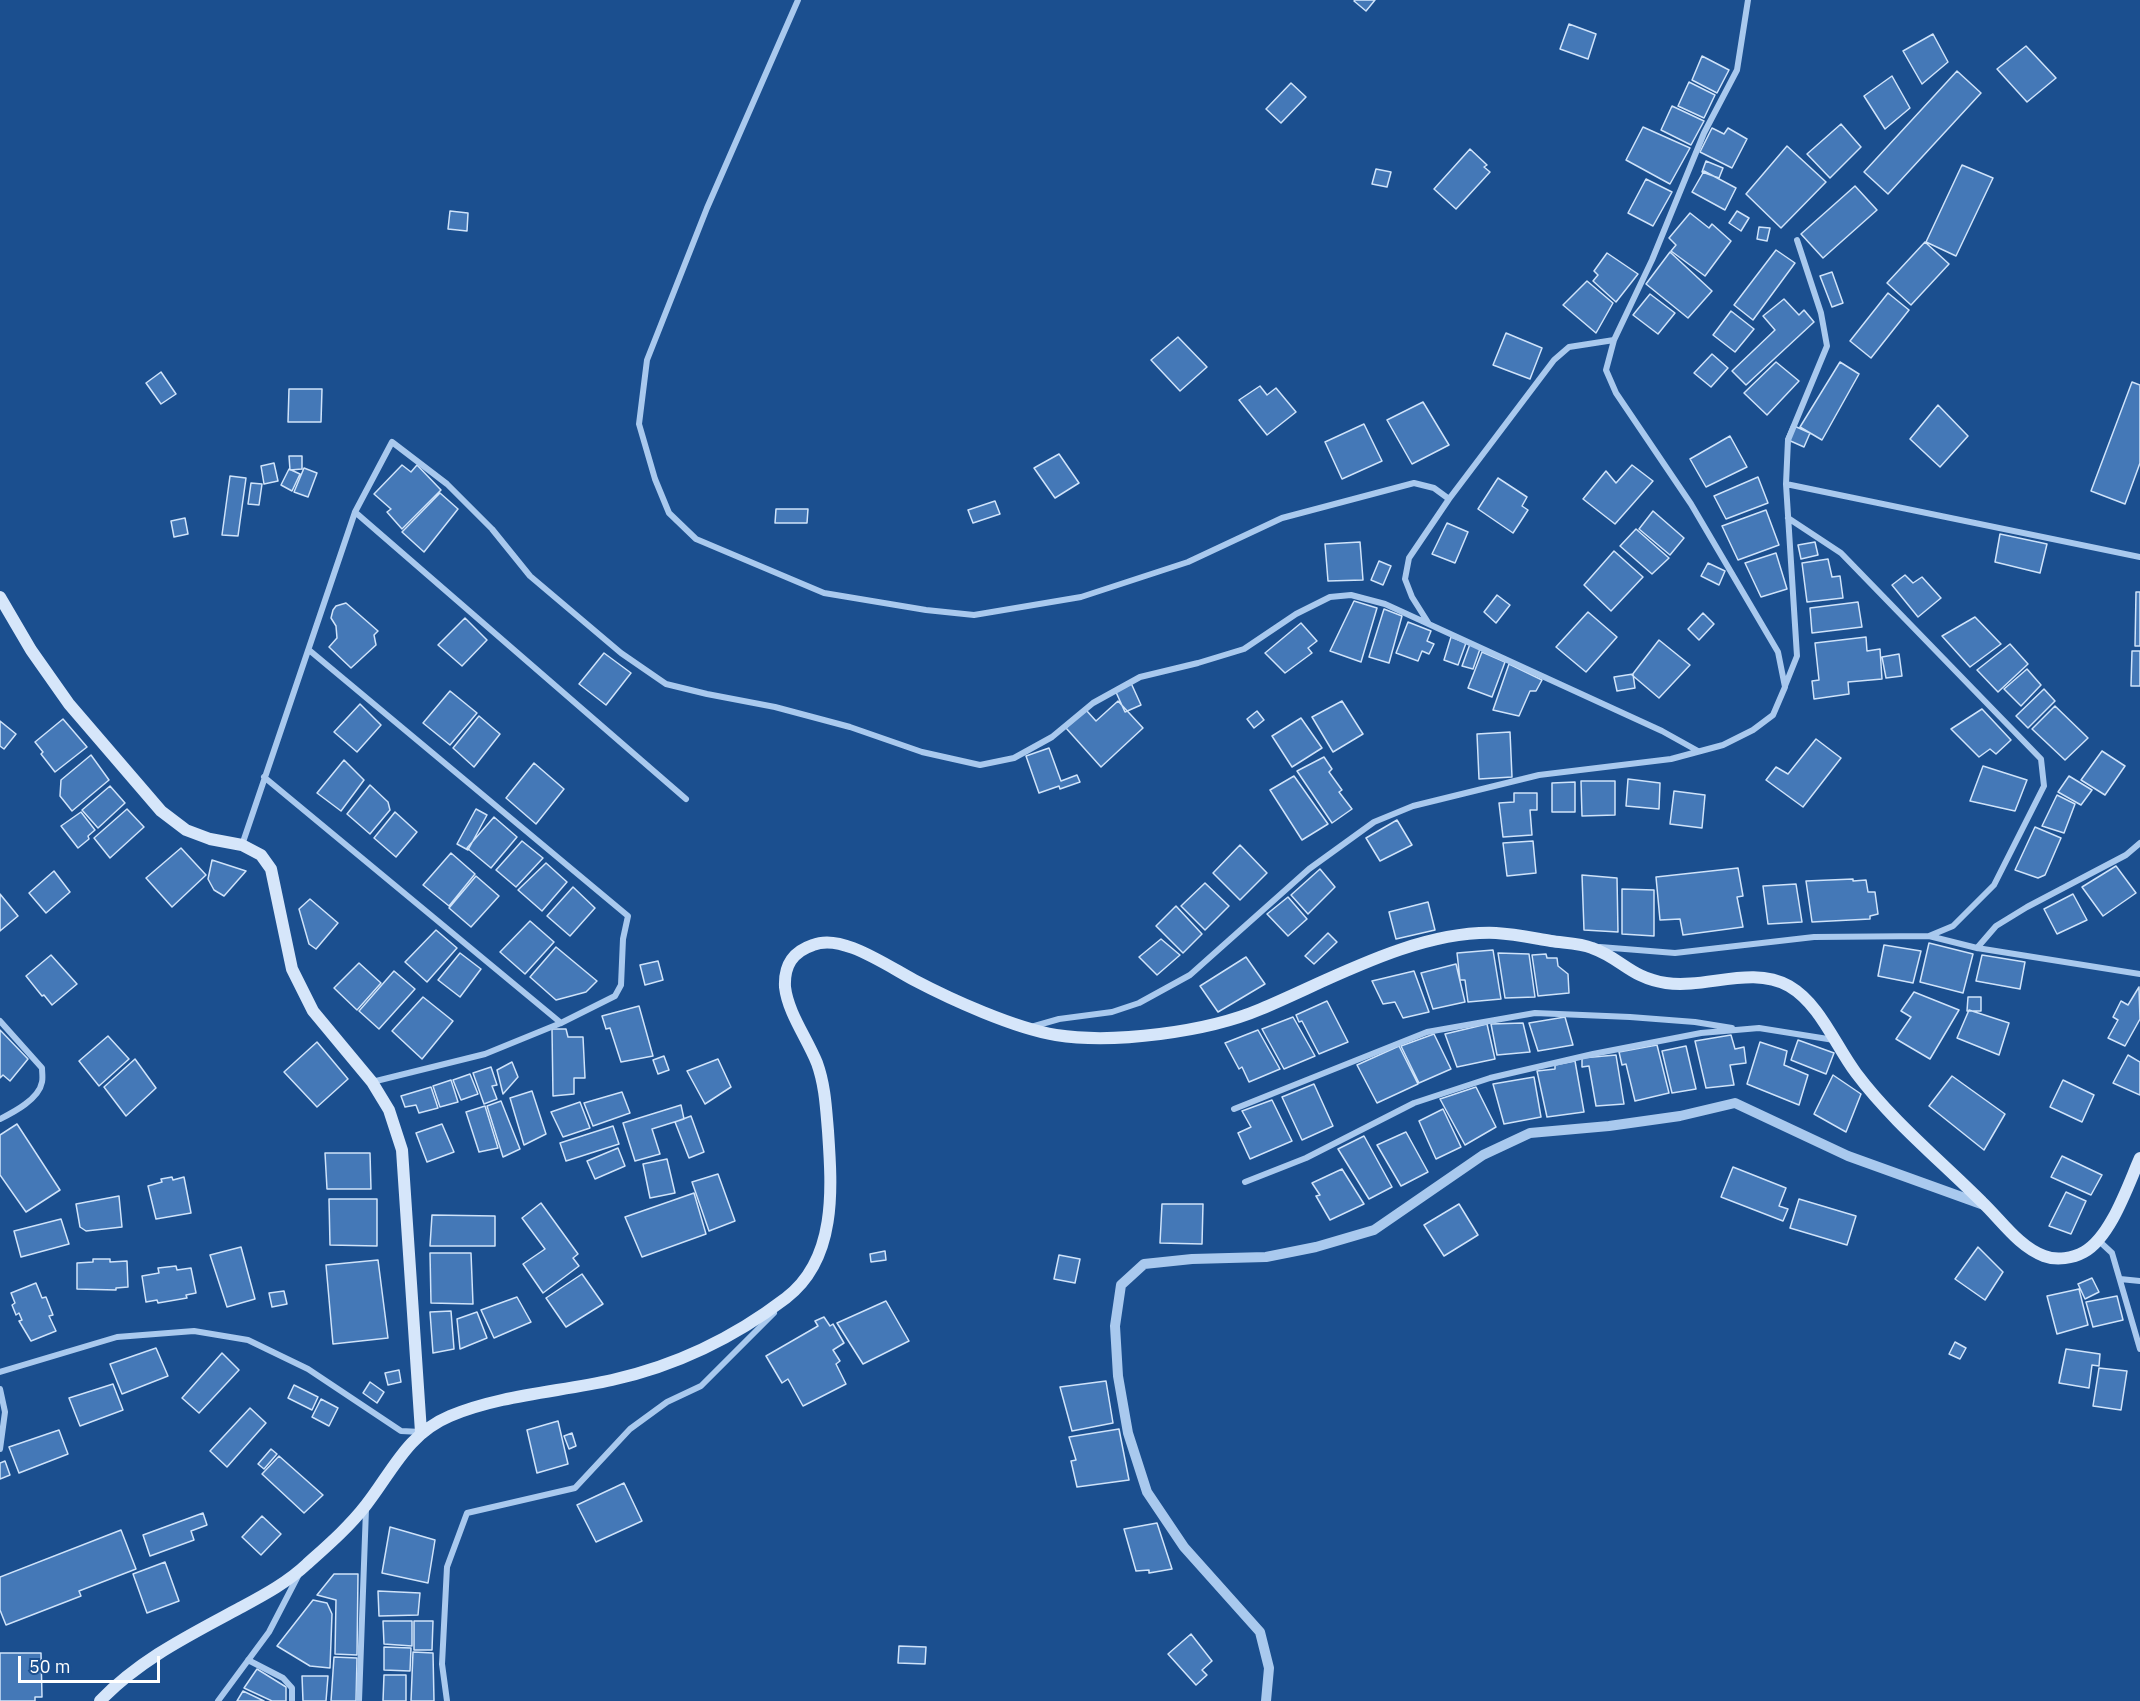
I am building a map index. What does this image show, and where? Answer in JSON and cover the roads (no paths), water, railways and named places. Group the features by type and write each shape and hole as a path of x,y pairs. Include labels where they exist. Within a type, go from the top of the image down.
{"main road":[{"path":"0,597 31,650 69,704 161,811 186,830 210,839 242,845 261,855 271,869 292,969 313,1011 372,1082 389,1110 402,1150 421,1432"},
{"path":"100,1701 122,1679 152,1657 264,1595 300,1571 366,1505 390,1468 421,1432 442,1419 470,1409 615,1379 652,1369 724,1340 793,1293 814,1267 828,1227 831,1180 825,1097 819,1070 786,995 786,972 790,960 804,948 817,942 833,942 850,946 934,990 1027,1028 1052,1035 1077,1037 1132,1036 1192,1029 1252,1013 1350,969 1394,953 1451,937 1474,933 1504,933 1590,947 1640,977 1655,981 1676,985 1747,978 1776,980 1796,989 1808,1001 1857,1075 1890,1112 1987,1206 2008,1230 2040,1255 2060,1259 2082,1254 2098,1240 2116,1212 2140,1158"}],"street":[{"path":"798,0 706,208 647,360 639,424 655,479 669,513 696,539 824,593 926,610 974,615 1082,597 1188,562 1282,518 1414,483 1434,488 1449,499"},
{"path":"1748,0 1737,70 1704,133 1652,260 1614,340 1606,370 1616,393 1691,504 1778,652 1785,687"},
{"path":"1027,1028 1059,1019 1112,1012 1138,1003 1190,975 1309,869 1374,822 1413,806 1539,775 1671,759 1723,745 1753,730 1773,715 1797,656 1786,484 1788,440 1827,346 1821,313 1797,240"},
{"path":"1429,624 1412,597 1405,579 1409,558 1449,499 1554,360 1569,347 1614,340"},
{"path":"242,845 355,512 392,442 447,484 492,529 530,576 621,652 666,684 786,710 850,727 922,752 980,765 1014,758 1052,737 1093,703 1140,677 1244,649 1296,614 1330,597 1351,595 1385,604 1662,731 1698,751"},
{"path":"1786,484 2140,557"},
{"path":"355,512 686,799"},
{"path":"1788,518 1841,553 2041,759 2044,786 1994,885 1953,926 1929,936"},
{"path":"309,650 628,916 623,939 621,985 615,996 561,1023 485,1054 372,1082"},
{"path":"264,777 561,1023"},
{"path":"1977,948 1996,926 2126,855 2140,843"},
{"path":"1590,947 1675,953 1814,937 1929,936 1977,948 2140,974"},
{"path":"1234,1109 1427,1032 1534,1013 1695,1022 1742,1029"},
{"path":"0,1021 42,1068 42,1084 37,1093 14,1112 0,1119"},
{"path":"1245,1182 1306,1158 1414,1103 1490,1078 1625,1047 1701,1033 1759,1028 1834,1041"},
{"path":"1266,1701 1269,1668 1260,1632 1184,1547 1147,1492 1128,1433 1118,1376 1115,1326 1121,1285 1144,1264 1192,1259 1266,1257 1316,1247 1374,1230 1483,1155 1530,1133 1609,1126 1680,1116 1735,1103 1848,1156 1987,1206"},
{"path":"2098,1240 2112,1253 2140,1349"},
{"path":"2120,1279 2140,1281"},
{"path":"447,1701 442,1664 447,1567 467,1513 575,1488 630,1429 667,1402 701,1386 793,1293"},
{"path":"0,1372 117,1337 194,1331 248,1340 308,1370 401,1431 421,1432"},
{"path":"0,1389 5,1412 0,1449"},
{"path":"359,1701 366,1505"},
{"path":"218,1701 269,1632 300,1571"},
{"path":"248,1660 283,1678 292,1688 292,1701"}]}
